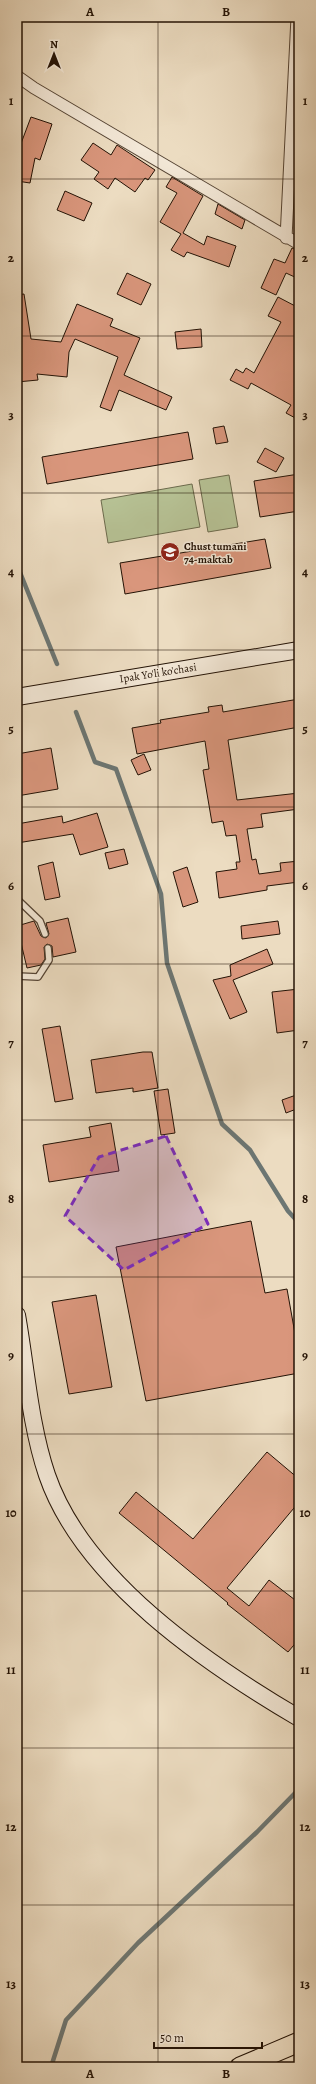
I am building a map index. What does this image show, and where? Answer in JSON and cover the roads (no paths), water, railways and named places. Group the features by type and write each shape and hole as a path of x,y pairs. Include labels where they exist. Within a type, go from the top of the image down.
{"highway":[{"path":"240,2067 299,2042"},
{"path":"267,2056 299,2046"}],"main road":[{"name":"Ipak Yo'li ko'chasi","path":"18,694 299,650"},
{"path":"17,1314 33,1410 47,1474 58,1501 73,1529 118,1582 170,1630 236,1678 299,1718"}],"street":[{"path":"286,238 298,17"},
{"path":"17,76 34,88 220,196 286,238 299,244"}],"lane":[{"path":"17,899 40,920 45,934"},
{"path":"17,976 38,977 49,960 48,948"}],"waterway":[{"path":"17,565 57,664"},
{"path":"76,712 95,762 116,769 161,894 167,963 222,1124 250,1150 288,1211 299,1223"},
{"path":"51,2067 66,2020 138,1943 257,1832 299,1789"}],"place":[{"name":"Chust tumani 74-maktab","path":"170,552"}]}
